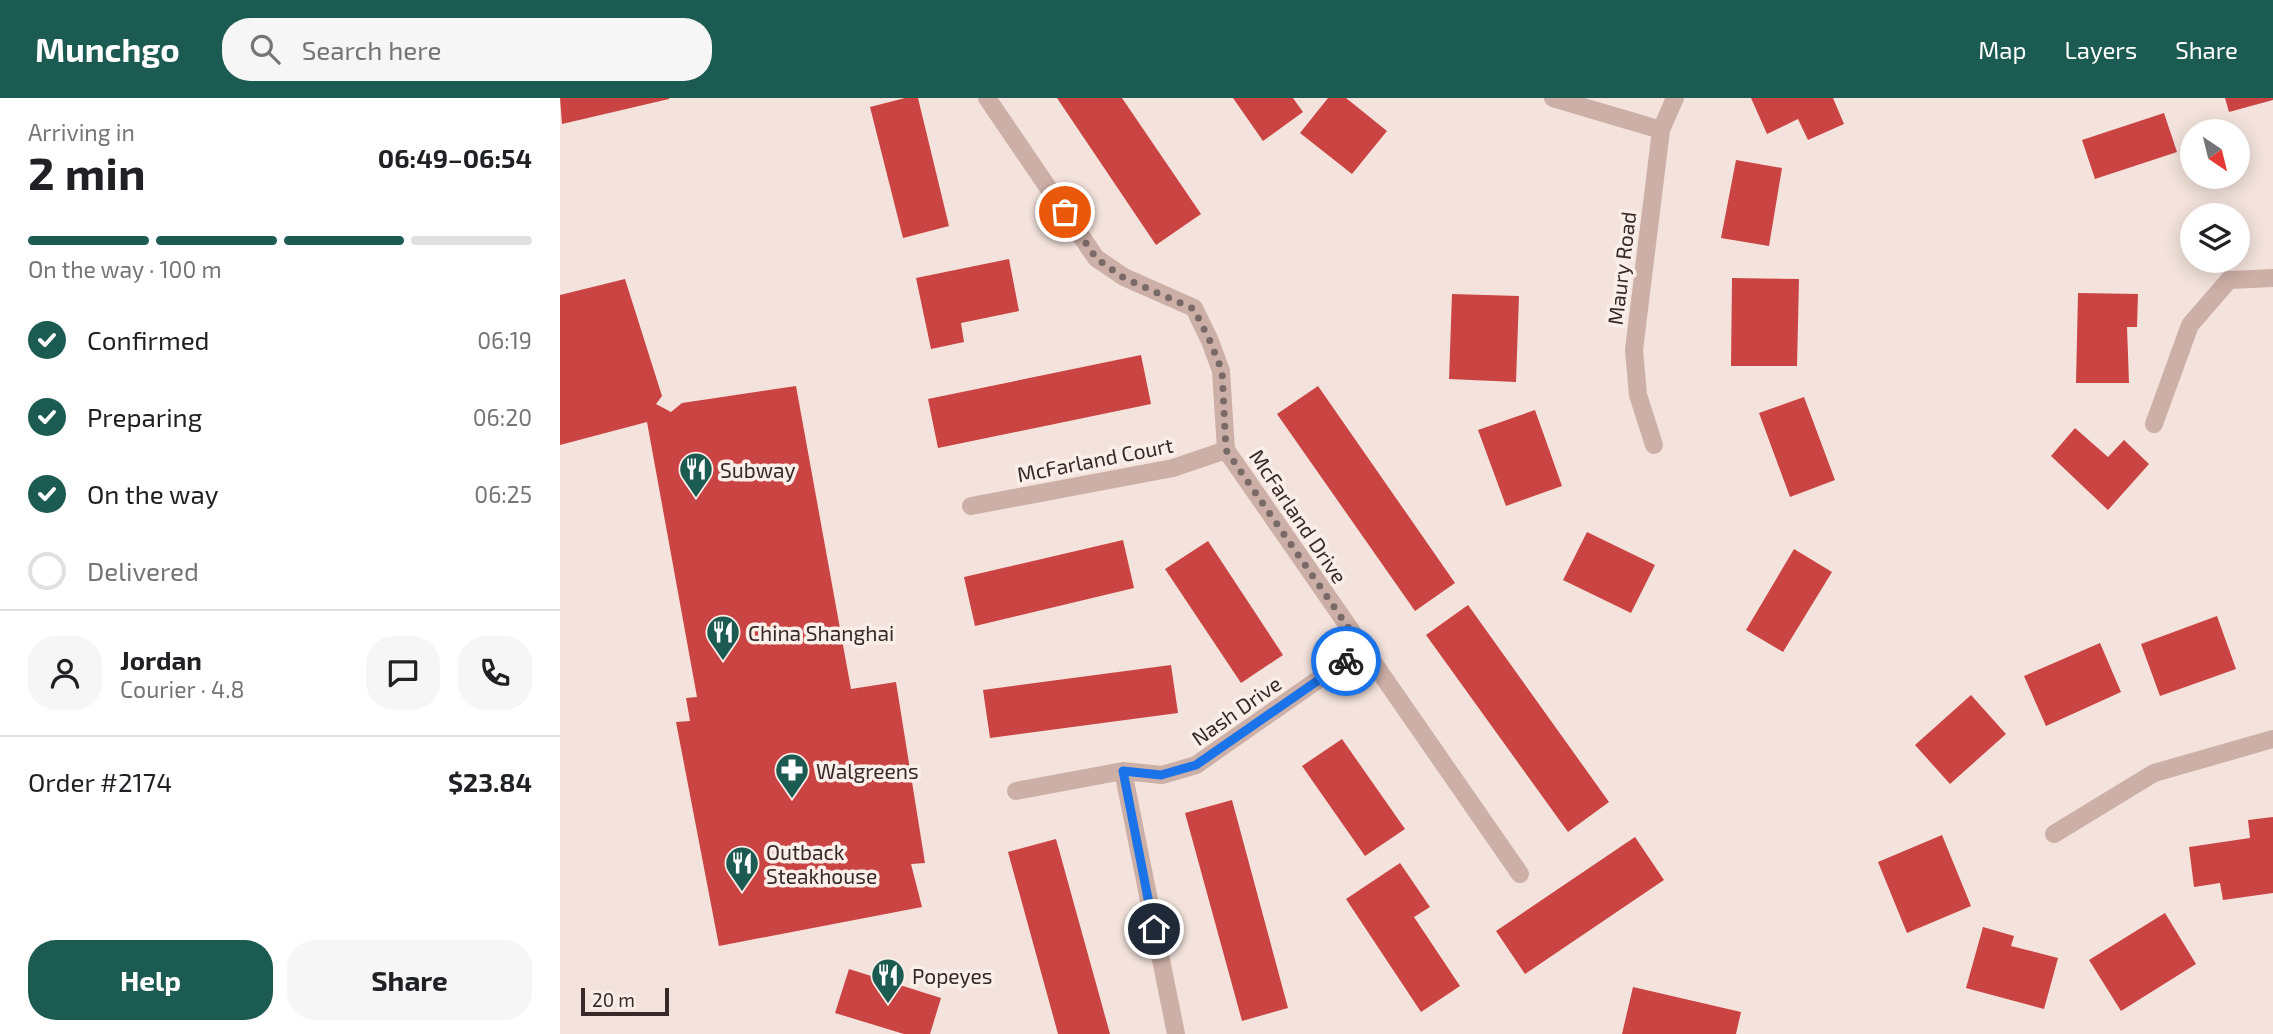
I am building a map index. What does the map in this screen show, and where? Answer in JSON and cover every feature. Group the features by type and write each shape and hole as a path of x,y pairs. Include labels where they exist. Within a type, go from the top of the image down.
{"street":[{"name":"McFarland Drive","path":"987,98 1096,258 1124,278 1194,309 1222,371 1226,450 1520,874"},
{"path":"1553,98 1661,131"},
{"name":"Maury Road","path":"1654,445 1638,395 1634,350 1661,131 1675,98"},
{"path":"2154,424 2190,325 2229,280 2273,278"},
{"name":"McFarland Court","path":"971,506 1173,468 1226,450"},
{"name":"Nash Drive","path":"1016,791 1123,771 1161,775 1196,765 1363,649"},
{"path":"2054,834 2154,773 2273,739"},
{"path":"1123,771 1176,1034"}],"building":[{"path":"560,98 669,98 669,99 562,124"},
{"path":"905,98 918,98 949,226 903,238 870,107"},
{"path":"1057,98 1122,98 1201,214 1156,245"},
{"path":"1233,98 1293,98 1303,112 1263,141"},
{"path":"1328,98 1346,98 1387,131 1352,174 1300,133"},
{"path":"1751,98 1833,98 1844,124 1808,140 1798,119 1767,134"},
{"path":"2225,98 2273,98 2273,100 2229,112"},
{"path":"2164,113 2177,152 2095,179 2082,140"},
{"path":"1736,160 1782,168 1769,246 1721,238"},
{"path":"1009,259 1019,311 961,323 964,342 931,349 916,278"},
{"path":"1732,278 1799,279 1797,366 1731,366"},
{"path":"625,279 662,396 656,404 671,412 682,403 796,386 851,689 896,682 925,863 911,864 922,907 719,946 676,722 690,721 686,698 697,697 647,422 560,445 560,295"},
{"path":"2078,293 2138,294 2137,327 2127,327 2129,383 2076,383"},
{"path":"1452,294 1519,296 1516,382 1449,379"},
{"path":"1141,355 1151,404 938,448 928,399"},
{"path":"1318,386 1455,583 1415,611 1277,414"},
{"path":"1804,397 1835,480 1790,497 1759,413"},
{"path":"1535,410 1562,486 1506,506 1478,430"},
{"path":"2075,428 2108,457 2124,440 2149,464 2108,510 2051,456"},
{"path":"1587,532 1655,565 1631,613 1563,580"},
{"path":"1123,540 1134,588 975,626 964,577"},
{"path":"1208,541 1283,655 1241,683 1165,569"},
{"path":"1794,549 1832,572 1783,652 1746,630"},
{"path":"1468,605 1609,802 1568,832 1426,635"},
{"path":"2217,616 2236,669 2160,696 2141,644"},
{"path":"2100,643 2121,692 2046,726 2024,676"},
{"path":"1171,665 1178,713 990,738 983,690"},
{"path":"1971,695 2006,734 1950,784 1915,745"},
{"path":"1342,739 1405,829 1365,856 1302,766"},
{"path":"1232,800 1288,1008 1242,1021 1185,813"},
{"path":"2273,817 2273,893 2223,900 2220,883 2194,887 2189,847 2250,838 2248,820"},
{"path":"1942,835 1971,906 1907,933 1878,862"},
{"path":"1635,837 1664,880 1525,974 1496,931"},
{"path":"1056,839 1110,1034 1058,1034 1008,852"},
{"path":"1400,863 1430,907 1414,917 1460,986 1421,1012 1346,899"},
{"path":"2165,913 2196,964 2121,1011 2089,960"},
{"path":"1983,927 2014,936 2011,946 2058,958 2044,1009 1966,988"},
{"name":"Popeyes","path":"849,969 941,998 930,1034 904,1034 835,1013"},
{"path":"1633,987 1741,1012 1736,1034 1622,1034"}],"way so far":[{"path":"1065,212 1096,258 1124,278 1194,309 1222,371 1226,450 1363,649 1346,661"}],"place":[{"name":"Subway","path":"696,499"},
{"name":"China Shanghai","path":"723,662"},
{"name":"Walgreens","path":"792,800"},
{"name":"Outback Steakhouse","path":"742,893"},
{"name":"Popeyes","path":"888,1005"}],"route":[{"path":"1154,929 1123,771 1161,775 1196,765 1346,661"}]}
